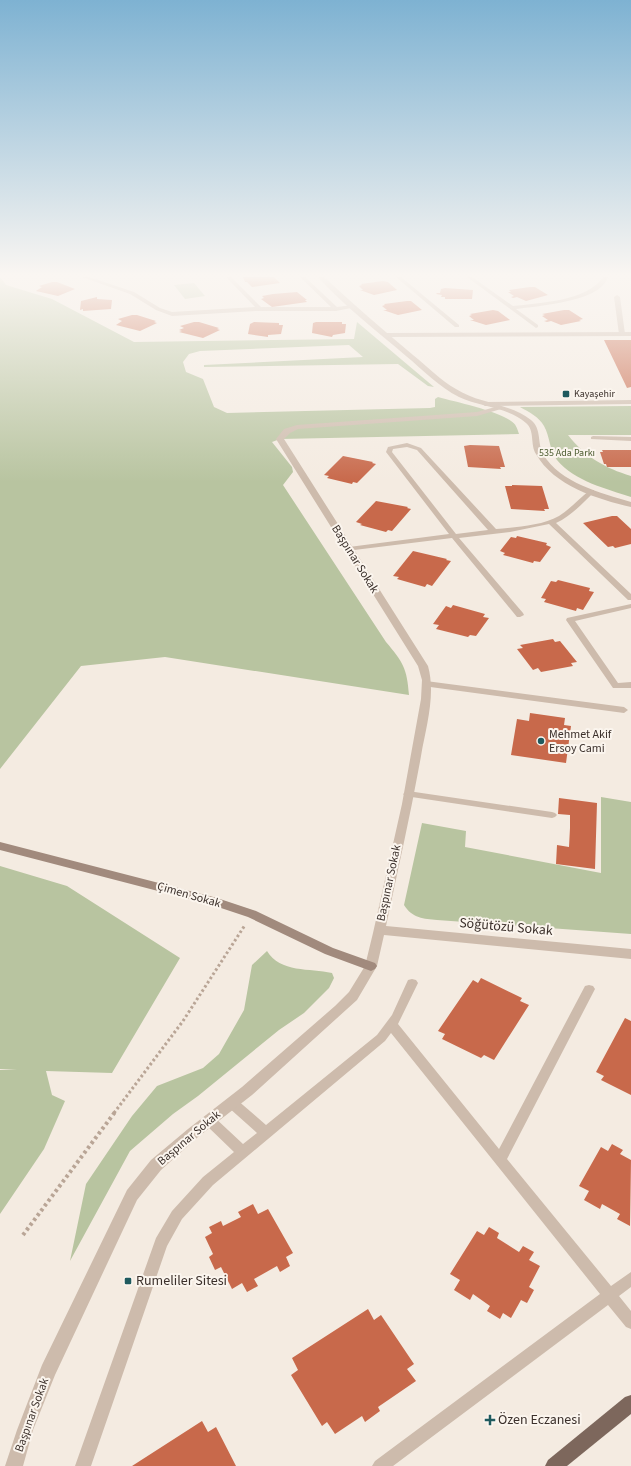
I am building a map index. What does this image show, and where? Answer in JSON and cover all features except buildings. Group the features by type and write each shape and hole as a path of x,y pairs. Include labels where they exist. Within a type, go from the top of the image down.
{"main road":[{"name":"Çimen Sokak","path":"0,846 191,895 252,914 329,951 371,966"},
{"path":"554,1466 631,1402"}],"street":[{"path":"398,345 452,390 461,395 512,413 531,424 535,432 538,451 544,460 557,473 573,483 631,505"},
{"name":"Başpınar Sokak","path":"14,1466 25,1430 48,1371 132,1195 156,1165 209,1120 232,1103 339,1010 353,996 371,966 408,794 426,699 426,684 423,666 280,439 287,431 297,428 477,414 499,408"},
{"name":"Söğütözü Sokak","path":"379,930 631,954"}],"lane":[{"path":"485,404 631,402"},
{"path":"592,438 631,438"},
{"path":"493,531 418,449 407,445 390,448 389,452 454,536 520,615"},
{"path":"349,549 493,531 551,522 561,517 592,491"},
{"path":"551,522 631,598"},
{"path":"631,606 570,620 616,686 631,685"},
{"path":"426,684 624,710"},
{"path":"408,794 552,815"},
{"path":"82,1466 161,1243 177,1215 208,1181 381,1038 391,1024 412,983"},
{"path":"500,1160 588,989"},
{"path":"391,1024 631,1322"},
{"path":"232,1103 266,1133"},
{"path":"209,1120 243,1152"},
{"path":"380,1466 631,1279"}],"path":[{"path":"23,1234 179,1027 252,914"}],"green space":[{"path":"0,345 339,345 200,351 189,354 183,362 186,372 203,379 214,407 227,413 430,408 435,407 435,399 438,397 487,410 505,417 514,423 519,434 280,439 272,442 292,467 293,472 283,485 386,642 400,660 407,678 409,695 165,657 81,666 0,769"},
{"path":"349,345 385,345 434,387 428,386 398,364 204,367 204,365 363,357"},
{"name":"535 Ada Parkı","path":"631,406 631,435 568,435 581,450 596,461 631,476 631,497 591,483 572,474 554,456 546,430 542,423 534,415 520,407"},
{"path":"601,797 631,802 631,934 427,919 411,913 404,905 422,823 466,831 465,847 601,873"},
{"path":"0,866 67,886 180,958 112,1073 46,1071 52,1095 65,1101 44,1149 0,1214 0,1070 17,1070 0,1069"},
{"path":"267,951 273,958 287,966 332,973 334,978 329,988 304,1013 279,1030 198,1096 173,1114 130,1151 70,1261 86,1184 132,1116 157,1086 203,1068 219,1054 244,1010 252,965"}],"place":[{"name":"Kayaşehir","path":"566,394"},
{"name":"Mehmet Akif Ersoy Cami","path":"541,741"},
{"name":"Rumeliler Sitesi","path":"128,1281"},
{"name":"Özen Eczanesi","path":"490,1420"}]}
